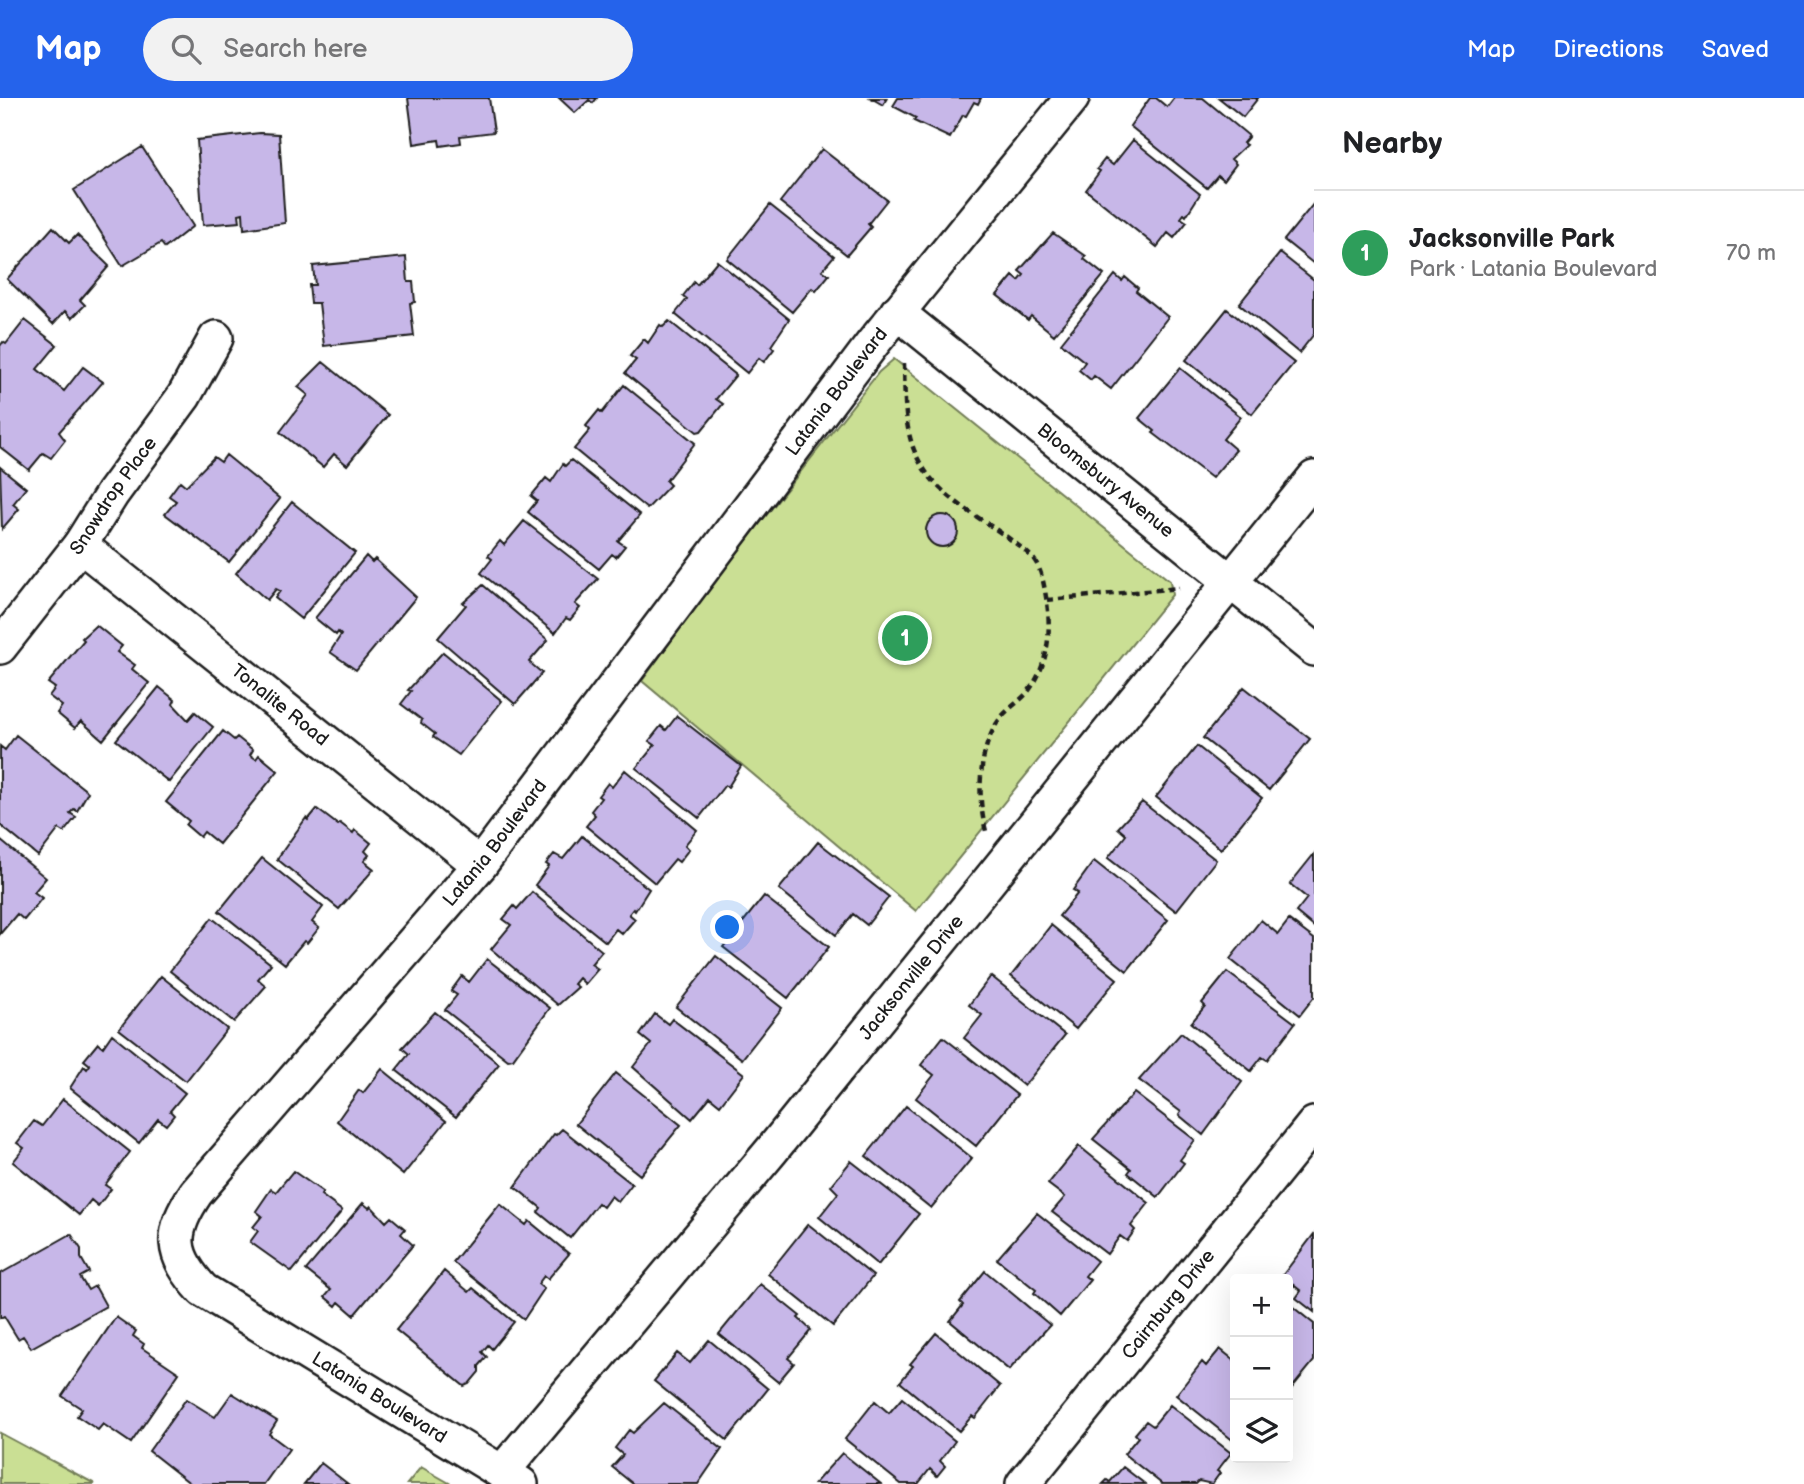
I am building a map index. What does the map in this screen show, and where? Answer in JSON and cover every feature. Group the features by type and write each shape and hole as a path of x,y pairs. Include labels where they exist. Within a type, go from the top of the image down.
{"street":[{"name":"Latania Boulevard","path":"512,1478 204,1290 183,1268 176,1245 179,1218 196,1193 480,865 897,312 1072,98"},
{"name":"Bloomsbury Avenue","path":"897,312 1314,649"},
{"name":"Snowdrop Place","path":"0,647 80,545 111,494 184,396 216,338"},
{"name":"Jacksonville Drive","path":"512,1478 780,1140 1314,478"},
{"name":"Tonalite Road","path":"80,545 480,865"},
{"name":"Cairnburg Drive","path":"1023,1484 1314,1124"}],"path":[{"path":"904,363 905,413 917,457 944,490 1034,559 1047,600 1049,623 1042,664 1027,692 997,723 985,755 981,802 986,832"},
{"path":"1047,600 1179,589"}],"green space":[{"path":"894,359 1170,581 1172,595 916,911 642,681 717,578 879,372"},
{"path":"0,1433 95,1484 0,1484"},
{"path":"421,1467 451,1484 407,1484"}],"building":[{"path":"408,98 489,98 494,132 460,136 461,143 440,146 439,140 414,144"},
{"path":"559,98 597,98 593,103 589,100 575,113"},
{"path":"871,98 887,98 883,105"},
{"path":"898,98 981,98 978,104 974,102 966,116 963,115 950,138 914,121 916,118 893,106"},
{"path":"1150,98 1156,98 1167,107 1174,98 1203,98 1249,136 1243,143 1246,145 1231,159 1236,164 1224,180 1218,175 1207,188 1130,126"},
{"path":"1219,98 1258,98 1243,117"},
{"path":"260,133 279,134 285,223 244,229 243,213 239,214 240,222 203,225 197,140"},
{"path":"1133,140 1200,194 1186,216 1184,214 1181,218 1187,222 1174,238 1168,233 1157,247 1086,190 1105,159 1113,165"},
{"path":"142,147 193,226 165,248 161,243 122,266 74,190"},
{"path":"822,149 887,200 868,224 871,227 847,255 780,202"},
{"path":"1314,203 1314,264 1284,240"},
{"path":"770,205 834,256 822,270 829,275 816,291 812,288 792,312 727,259"},
{"path":"53,227 69,243 77,235 109,266 80,300 85,305 72,318 65,311 53,324 7,279"},
{"path":"1053,233 1086,256 1084,259 1104,275 1054,335 1031,316 1028,320 997,295 1013,276 1019,281 1024,275 1019,271"},
{"path":"1280,253 1314,280 1314,334 1299,353 1239,304"},
{"path":"406,257 408,282 413,282 415,302 410,303 414,336 324,346 319,303 311,303 309,285 315,285 313,266"},
{"path":"717,261 789,319 771,346 774,349 764,362 759,358 747,373 675,314 687,299 683,296 694,282 697,285"},
{"path":"1115,275 1122,281 1125,277 1138,288 1136,291 1168,317 1111,389 1094,376 1091,380 1079,370 1085,362 1061,343"},
{"path":"1227,309 1294,363 1252,414 1186,360"},
{"path":"25,320 57,345 37,369 64,391 83,367 103,382 59,432 65,440 51,458 43,453 29,470 0,447 0,346 3,342 6,344"},
{"path":"669,321 736,375 716,399 723,404 701,431 697,432 625,373 636,360 630,356 644,339 648,343 660,325 663,327"},
{"path":"323,362 388,415 347,465 334,454 323,467 280,432 308,395 298,387"},
{"path":"1180,368 1241,417 1223,439 1236,450 1212,478 1153,433 1155,431 1139,418"},
{"path":"624,385 695,443 666,481 670,485 647,509 574,449 590,430 586,426 599,410 602,413"},
{"path":"226,455 280,499 229,562 165,514 176,501 169,496 180,481 186,486 214,457 221,462"},
{"path":"571,460 640,515 618,541 625,546 616,557 612,554 599,569 528,512 537,501 531,496 546,478 551,482 563,464 565,466"},
{"path":"0,467 26,488 13,504 19,509 2,529"},
{"path":"292,502 355,553 301,619 275,598 280,591 276,589 267,600 236,573"},
{"path":"942,515 954,519 958,531 954,543 942,547 930,543 926,531 930,519"},
{"path":"524,521 598,579 575,604 580,608 570,620 566,618 555,633 481,573 492,559 488,556 500,541 504,545"},
{"path":"366,556 372,562 375,559 416,597 356,670 330,652 341,635 338,632 336,635 315,618"},
{"path":"483,585 548,640 529,662 542,673 515,704 438,638 466,605 463,603"},
{"path":"96,625 122,646 117,652 135,665 132,669 149,683 103,740 81,721 75,728 57,713 62,706 49,696 55,688 48,683 84,640 82,638"},
{"path":"443,652 502,701 459,755 433,737 435,734 421,723 422,720 401,704 411,691 408,690"},
{"path":"159,687 175,700 173,704 188,720 195,712 213,727 169,782 116,740"},
{"path":"1244,687 1310,739 1269,790 1203,738"},
{"path":"677,716 741,766 728,787 725,785 699,818 636,768 655,745 649,741 661,726 666,730"},
{"path":"223,731 234,740 237,737 253,750 250,755 256,759 259,755 278,771 219,844 204,832 200,837 186,825 189,821 166,802"},
{"path":"16,735 88,792 77,811 74,809 70,813 76,817 64,832 59,829 38,856 0,825 0,746 5,750"},
{"path":"1197,746 1262,798 1221,849 1156,797"},
{"path":"625,770 697,830 685,845 689,849 679,862 675,859 655,883 586,826 595,815 591,811 601,798 598,796 608,783 612,787"},
{"path":"1142,802 1216,860 1176,911 1108,858 1126,835 1118,828"},
{"path":"317,809 338,825 340,823 353,833 355,830 371,843 365,851 369,855 364,861 374,869 339,909 277,859 306,818 308,820"},
{"path":"582,836 649,889 635,911 633,909 629,914 635,919 622,934 616,929 606,942 535,885 554,854 563,859"},
{"path":"0,840 46,878 34,892 42,898 24,920 17,914 0,934"},
{"path":"818,842 889,897 867,925 853,914 836,935 779,889"},
{"path":"1314,854 1314,927 1296,912 1307,898 1290,884"},
{"path":"262,858 323,907 312,922 319,928 285,964 219,911"},
{"path":"1094,861 1168,920 1127,971 1059,916 1078,893 1073,890"},
{"path":"532,892 602,951 591,964 598,969 585,984 579,978 574,984 578,987 558,1005 491,949 511,925 503,919 514,906 517,909"},
{"path":"764,896 829,947 788,998 723,947"},
{"path":"212,918 271,964 258,979 266,986 234,1022 170,971"},
{"path":"1261,920 1278,934 1289,920 1314,939 1314,997 1300,1015 1230,959"},
{"path":"1051,925 1117,979 1076,1029 1011,976"},
{"path":"716,956 782,1008 742,1059 676,1007"},
{"path":"487,959 550,1008 513,1059 508,1060 445,1010 457,995 451,991 462,976 469,982"},
{"path":"1227,972 1295,1023 1267,1060 1262,1057 1251,1071 1191,1023 1205,1006 1202,1003"},
{"path":"161,976 227,1029 186,1081 119,1029"},
{"path":"991,976 1065,1035 1024,1086 964,1038 982,1015 969,1005"},
{"path":"435,1012 499,1064 456,1117 396,1070 409,1054 402,1048"},
{"path":"655,1014 668,1024 672,1019 744,1074 720,1105 710,1097 692,1119 633,1067 651,1044 640,1035"},
{"path":"1181,1033 1242,1082 1203,1135 1179,1115 1181,1112 1139,1080"},
{"path":"112,1034 185,1093 170,1111 174,1115 166,1125 158,1119 139,1143 70,1088 84,1066 87,1069 90,1065 84,1060 98,1043 103,1047"},
{"path":"943,1037 1017,1095 976,1146 916,1098 934,1075 921,1065"},
{"path":"382,1069 446,1121 403,1175 337,1121 359,1090 363,1093"},
{"path":"616,1073 681,1125 640,1175 576,1124"},
{"path":"1134,1093 1195,1140 1180,1160 1184,1163 1158,1197 1128,1173 1131,1169 1093,1139"},
{"path":"63,1099 130,1152 105,1185 111,1189 98,1206 91,1200 79,1215 13,1162 24,1148 17,1143 34,1121 42,1126"},
{"path":"906,1106 972,1158 931,1208 866,1156"},
{"path":"562,1129 632,1184 618,1202 611,1196 603,1207 598,1203 570,1238 538,1212 541,1208 515,1187 554,1134"},
{"path":"1079,1146 1149,1203 1131,1226 1135,1230 1127,1241 1120,1236 1107,1254 1052,1212 1065,1197 1048,1184"},
{"path":"851,1161 919,1214 878,1265 819,1217 838,1193 831,1186"},
{"path":"293,1171 323,1192 321,1195 342,1211 292,1272 250,1242 258,1231 253,1227 262,1216 256,1211 271,1189 276,1192"},
{"path":"363,1203 369,1208 371,1206 386,1222 391,1217 405,1229 401,1234 413,1245 354,1315 339,1302 336,1306 325,1297 331,1290 306,1270"},
{"path":"500,1204 526,1225 529,1221 569,1254 548,1279 544,1276 538,1284 544,1289 524,1319 453,1262"},
{"path":"1037,1213 1097,1261 1085,1276 1090,1280 1060,1316 1034,1293 1036,1290 997,1259"},
{"path":"808,1224 873,1276 833,1326 768,1274"},
{"path":"71,1234 81,1249 81,1258 89,1272 80,1277 88,1290 95,1286 106,1306 31,1348 23,1336 18,1339 4,1316 0,1318 0,1274"},
{"path":"1314,1234 1314,1312 1296,1298 1301,1291 1293,1285 1293,1274 1284,1274"},
{"path":"444,1271 469,1292 473,1288 514,1322 492,1349 488,1345 482,1352 487,1357 479,1366 479,1372 464,1386 396,1330"},
{"path":"985,1271 1050,1325 1009,1370 950,1321 963,1305 960,1302"},
{"path":"760,1284 800,1316 798,1318 811,1330 788,1358 794,1363 778,1382 719,1334"},
{"path":"1293,1307 1314,1324 1314,1361 1293,1387"},
{"path":"116,1317 136,1331 133,1336 144,1344 142,1348 179,1373 131,1443 103,1424 98,1430 77,1416 82,1409 62,1396"},
{"path":"936,1333 1000,1386 975,1418 972,1416 959,1431 900,1382 913,1366 910,1364"},
{"path":"709,1340 768,1389 727,1440 654,1381 677,1353 690,1363"},
{"path":"1220,1349 1230,1357 1230,1438 1176,1395 1202,1362 1206,1366"},
{"path":"232,1393 277,1421 269,1434 289,1449 264,1484 191,1484 149,1451 186,1399 215,1417"},
{"path":"902,1398 955,1441 940,1461 945,1466 937,1476 930,1469 918,1484 901,1484 845,1439 875,1401 889,1413"},
{"path":"664,1403 722,1449 698,1484 633,1484 612,1467 623,1455 615,1448 629,1430 633,1433"},
{"path":"1170,1405 1230,1452 1212,1484 1199,1481 1196,1484 1162,1484 1124,1454 1138,1437 1135,1434 1146,1421 1153,1426"},
{"path":"842,1453 881,1484 814,1484"},
{"path":"321,1463 348,1484 304,1484"},
{"path":"1123,1467 1145,1484 1103,1484 1107,1480 1110,1482"}],"place":[{"name":"Jacksonville Park","path":"905,638"}]}
